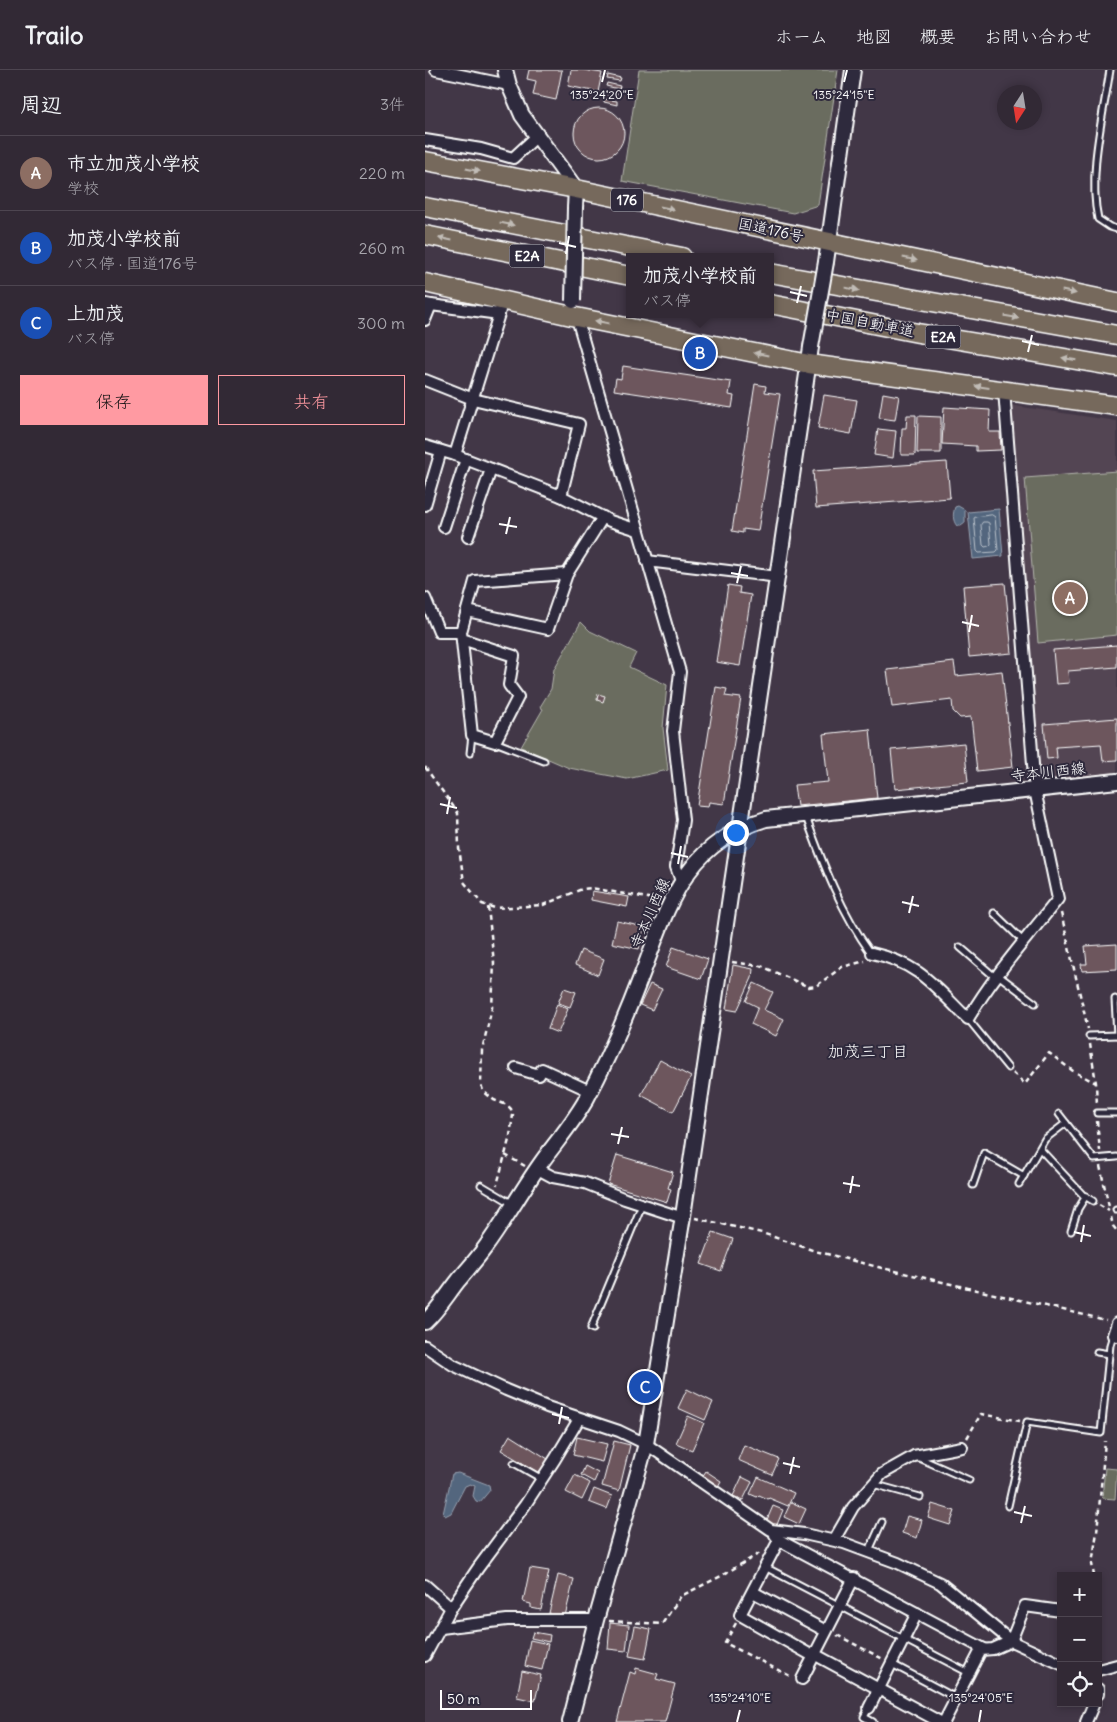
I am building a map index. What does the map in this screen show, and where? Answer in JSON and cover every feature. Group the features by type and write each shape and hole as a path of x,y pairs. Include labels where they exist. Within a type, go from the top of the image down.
{"highway":[{"name":"国道176号","path":"425,161 576,189 1117,302"},
{"name":"E2A","path":"425,207 661,253"},
{"name":"E2A","path":"425,235 626,275"},
{"name":"中国自動車道","path":"774,274 1117,335"},
{"path":"425,283 500,307 575,309 810,356 1004,390 1117,406"},
{"name":"中国自動車道","path":"774,305 918,333 1117,367"}],"street":[{"path":"435,70 509,85"},
{"path":"505,70 509,85 522,115 576,189 575,309 647,561 681,672 673,730 683,820 676,866 681,881"},
{"path":"570,1722 596,1620 646,1444 683,1216 853,70"},
{"path":"425,140 513,158 537,136"},
{"path":"425,320 428,304 500,307 455,455"},
{"path":"425,380 473,399 579,424 561,496"},
{"path":"874,954 901,961 922,974 968,1019 997,976 1058,899 1035,790 1004,390"},
{"path":"425,446 491,468 561,496 603,517 638,530"},
{"path":"425,505 441,451"},
{"path":"444,527 466,459"},
{"path":"468,537 491,468"},
{"path":"467,612 548,629 567,574 603,517"},
{"path":"647,561 778,578"},
{"path":"425,598 439,632 462,636 514,656 509,685 518,697 495,742 471,735 462,636 475,581 567,574"},
{"name":"寺本川西線","path":"425,1322 435,1313 484,1249 537,1170 570,1126 591,1091 611,1051 670,903 681,881 689,870 722,838 766,819 1117,781"},
{"path":"515,1068 539,1075 542,1068 591,1091"},
{"path":"537,1170 553,1177 585,1183 679,1217 683,1216"},
{"path":"1112,1322 1115,1336"},
{"path":"425,1346 453,1365 506,1390 579,1419 619,1431 646,1444 771,1530 779,1541 854,1578 982,1646 984,1649"},
{"path":"426,1652 451,1608 542,1479 579,1419"},
{"path":"834,1540 853,1507 882,1474 915,1456 962,1447"},
{"path":"771,1530 844,1542 897,1563 940,1583 1011,1640 1057,1662"},
{"path":"779,1541 740,1615 811,1655 814,1654 942,1722 981,1650 993,1649 1011,1640 1025,1606 1057,1610"},
{"path":"802,1678 854,1578"},
{"path":"425,1585 451,1608"},
{"path":"753,1592 826,1631"},
{"path":"869,1708 917,1613"},
{"path":"441,1628 507,1620 596,1620"},
{"path":"1102,1669 1117,1665"},
{"path":"1086,1722 1092,1707"}],"lane":[{"path":"1110,70 1096,164 1094,201 1098,219 1110,228 1117,229"},
{"path":"470,753 471,735"},
{"path":"495,742 544,761"},
{"path":"805,815 829,880 861,939 874,954"},
{"path":"994,914 1024,942"},
{"path":"960,947 997,976 1035,1002"},
{"path":"1089,1036 1117,1035 1115,999"},
{"path":"968,1019 1008,1068"},
{"path":"1097,1113 1117,1113"},
{"path":"1059,1114 1094,1159 1117,1157"},
{"path":"1019,1184 1045,1139 1066,1123"},
{"path":"1040,1149 1093,1201"},
{"path":"973,1185 983,1153 1024,1176"},
{"path":"481,1185 514,1205"},
{"path":"1071,1231 1078,1209 1086,1196"},
{"path":"591,1328 642,1204"},
{"path":"601,1287 607,1289"},
{"path":"1008,1506 1027,1422 1101,1433 1109,1354 1115,1336"},
{"path":"1097,1352 1109,1354"},
{"path":"915,1456 969,1480"},
{"path":"514,1462 542,1479"},
{"path":"873,1484 921,1497"},
{"path":"868,1552 883,1522"},
{"path":"765,1567 969,1673"},
{"path":"892,1664 956,1698"},
{"path":"869,1708 864,1717 873,1722"}],"path":[{"path":"425,767 458,813 459,848 465,882 482,904 495,908 543,905 582,889 591,888 670,903"},
{"path":"1008,1068 1025,1084 1049,1053 1073,1071 1096,1083 1089,1036 1058,899"},
{"path":"488,907 494,963 492,1008 482,1050 481,1084 483,1091 494,1100 507,1105 511,1109 513,1123 495,1194"},
{"path":"721,960 761,966 809,987 816,986 842,968 873,959 874,954"},
{"path":"505,1154 537,1170"},
{"path":"1093,1201 1114,1211"},
{"path":"683,1216 762,1233 878,1267 1112,1322"},
{"path":"962,1447 981,1414 1027,1422"},
{"path":"1093,1572 1092,1564 1097,1532 1105,1435 1101,1433"},
{"path":"596,1620 661,1624 681,1596 721,1576 779,1541"},
{"path":"740,1615 725,1643 799,1681 802,1678"},
{"path":"826,1631 892,1664"}],"shaded area":[{"path":"1009,405 1117,421 1117,775 1039,784"}],"green space":[{"path":"639,70 838,70 818,205 793,213 622,181"},
{"path":"1117,471 1117,635 1038,643 1025,478"},
{"path":"581,622 590,631 636,653 629,667 667,685 663,728 668,770 627,779 569,768 521,747 543,709 540,707 551,689 554,669"},
{"path":"1105,1468 1117,1469 1115,1499 1102,1498"}],"water":[{"path":"958,506 965,510 965,523 961,526 955,524 953,514 955,507"},
{"path":"999,509 1003,556 973,559 968,512"},
{"path":"458,1473 489,1485 490,1490 480,1502 476,1501 473,1496 475,1486 470,1484 465,1486 451,1513 445,1516 443,1514 452,1474"}],"building":[{"path":"529,70 562,70 556,100 533,95 536,81 527,79"},
{"path":"571,70 602,73 598,92 568,86"},
{"path":"608,75 621,78 620,81 607,79"},
{"path":"607,83 620,86 619,89 606,86"},
{"path":"606,91 619,93 618,97 605,94"},
{"path":"604,99 617,101 617,105 604,102"},
{"path":"594,108 604,108 617,115 624,128 624,138 617,151 604,158 594,158 585,154 578,147 574,138 574,128 578,119 585,112"},
{"path":"623,366 731,382 729,395 734,396 732,408 614,390 616,378 621,379"},
{"path":"755,384 766,386 765,392 780,394 758,531 743,529 743,533 732,531"},
{"path":"883,393 899,396 895,420 879,418"},
{"path":"824,395 857,400 851,434 818,428"},
{"path":"944,407 990,410 989,432 1000,432 1001,450 976,451 976,446 942,444"},
{"path":"907,415 916,415 915,455 901,455 902,428 906,428"},
{"path":"918,416 941,417 941,453 917,453"},
{"path":"878,429 896,431 893,458 874,455"},
{"path":"947,462 950,498 816,508 813,471"},
{"path":"1005,583 1012,653 969,657 963,586"},
{"path":"728,585 740,587 739,593 751,595 740,666 716,662"},
{"path":"1117,645 1117,667 1068,671 1069,683 1056,684 1053,650"},
{"path":"954,662 956,676 1002,671 1013,767 977,771 971,717 960,718 953,711 952,700 892,707 887,670"},
{"path":"716,687 727,689 725,696 741,698 724,804 709,802 708,807 697,806"},
{"path":"598,694 605,696 603,702 597,700"},
{"path":"1117,718 1117,760 1103,761 1101,744 1056,747 1057,758 1047,759 1044,724"},
{"path":"870,729 877,798 797,806 794,785 828,782 823,734"},
{"path":"964,743 968,782 895,789 891,750"},
{"path":"592,891 629,897 627,907 591,900"},
{"path":"617,921 644,927 639,949 612,943"},
{"path":"1117,944 1117,969 1082,971 1081,964 1087,964 1085,946"},
{"path":"673,947 708,959 701,979 666,967"},
{"path":"581,950 604,959 598,975 575,965"},
{"path":"733,965 753,969 752,978 737,1011 726,1009"},
{"path":"754,983 773,992 764,1010 784,1019 776,1036 751,1024 758,1007 746,1001"},
{"path":"650,984 662,989 652,1010 640,1005"},
{"path":"564,988 576,992 570,1007 558,1003"},
{"path":"557,1004 568,1009 558,1033 548,1029"},
{"path":"660,1060 691,1077 673,1112 641,1095"},
{"path":"617,1155 673,1172 668,1188 671,1189 667,1202 608,1184"},
{"path":"713,1232 733,1239 721,1271 701,1264"},
{"path":"687,1389 713,1402 705,1420 678,1408"},
{"path":"688,1416 704,1423 692,1450 676,1443"},
{"path":"510,1435 548,1459 539,1473 501,1450"},
{"path":"577,1437 607,1444 602,1462 573,1455"},
{"path":"614,1441 630,1445 619,1491 602,1486"},
{"path":"744,1445 779,1459 772,1475 738,1460"},
{"path":"585,1466 598,1473 594,1482 581,1475"},
{"path":"706,1471 721,1481 716,1490 700,1480"},
{"path":"575,1475 590,1483 582,1500 566,1492"},
{"path":"742,1477 752,1482 743,1500 733,1496"},
{"path":"758,1477 794,1493 788,1506 769,1498 750,1494"},
{"path":"594,1489 612,1496 607,1509 589,1502"},
{"path":"791,1502 806,1509 799,1524 784,1517"},
{"path":"932,1504 955,1511 950,1525 928,1518"},
{"path":"773,1506 783,1510 776,1527 766,1522"},
{"path":"907,1516 922,1520 917,1538 902,1533"},
{"path":"530,1568 549,1571 541,1610 531,1608 531,1604 523,1602"},
{"path":"558,1575 574,1579 565,1616 549,1613"},
{"path":"610,1623 629,1625 626,1651 608,1649"},
{"path":"635,1626 651,1629 645,1659 629,1656"},
{"path":"533,1632 550,1635 549,1642 531,1638"},
{"path":"530,1640 548,1644 542,1670 525,1666"},
{"path":"636,1668 658,1674 656,1679 675,1684 665,1722 617,1722 630,1672 635,1674"},
{"path":"522,1671 541,1675 535,1701 517,1697"}],"place":[{"name":"加茂小学校前","path":"700,353"},
{"name":"市立加茂小学校","path":"1070,598"},
{"name":"上加茂","path":"645,1387"}],"district":[{"name":"加茂三丁目","path":"868,1051"}]}
